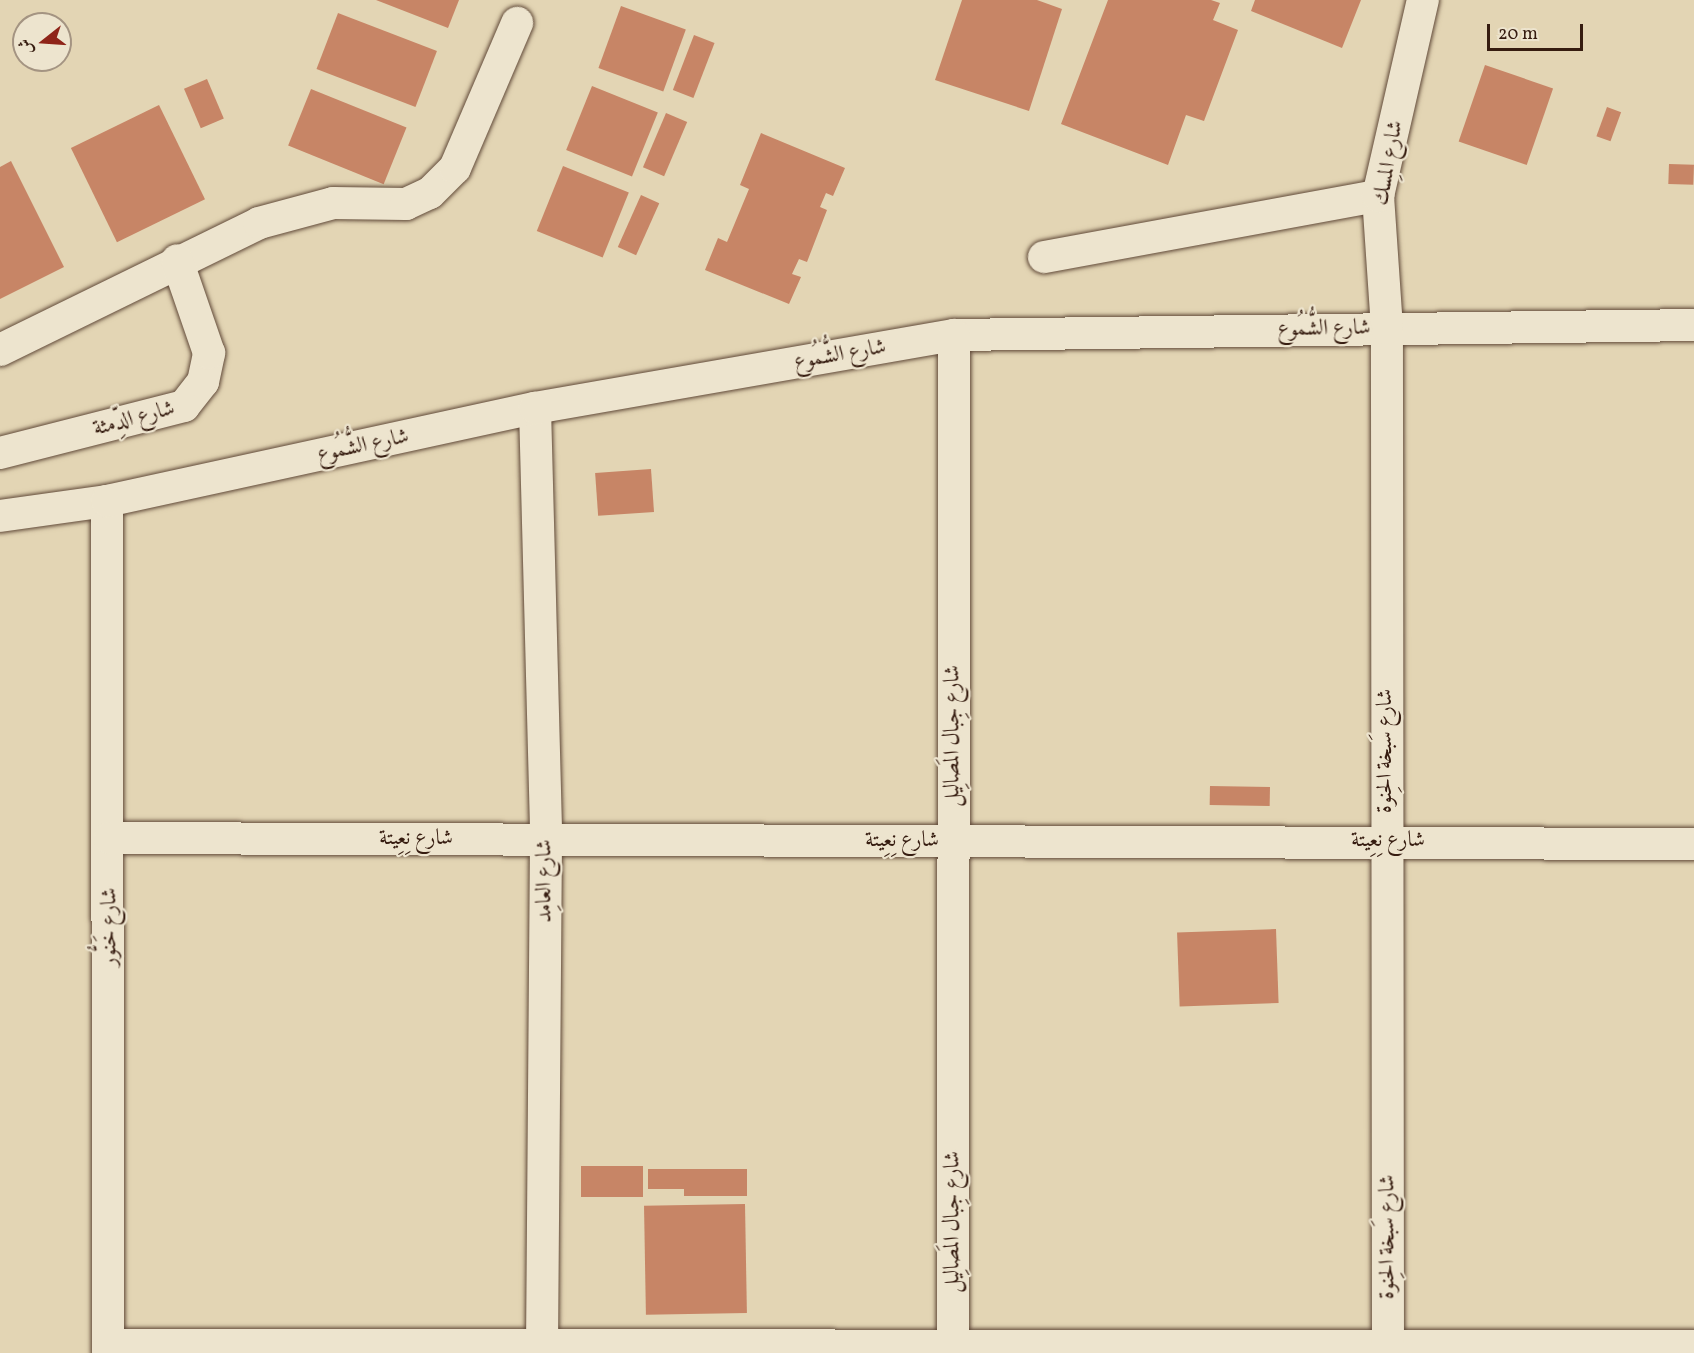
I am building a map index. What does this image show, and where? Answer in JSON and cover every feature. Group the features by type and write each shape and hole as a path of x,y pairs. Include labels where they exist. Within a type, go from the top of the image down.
{"street":[{"name":"شارع المِسك","path":"1387,328 1378,196 1423,0"},
{"path":"0,350 177,260 259,223 333,203 406,204 430,193 455,168 517,23"},
{"path":"1044,258 1378,196"},
{"name":"شارع الدِّمثة","path":"0,453 184,406 203,382 209,353 177,260"},
{"name":"شارع الشُّمُوع","path":"0,516 107,501 535,408 954,334 1694,325"},
{"name":"شارع سَبخة الحِنوة","path":"1387,328 1385,841 1388,1348"},
{"name":"شارع جِبال المَصالِيل","path":"953,1349 954,334"},
{"name":"شارع العامِد","path":"535,408 546,840 542,1349"},
{"name":"شارع خَنُّور","path":"107,501 110,838 108,1349"},
{"name":"شارع نِعِيتة","path":"110,838 1385,841 1694,844"},
{"path":"108,1349 1694,1346"}],"building":[{"path":"376,0 459,0 448,28"},
{"path":"962,0 1037,0 1062,9 1029,111 935,80"},
{"path":"1108,0 1211,0 1220,3 1213,20 1238,30 1204,121 1186,115 1168,165 1061,124"},
{"path":"1255,0 1361,0 1342,48 1251,11"},
{"path":"621,6 686,30 663,92 598,68"},
{"path":"338,13 437,51 415,107 316,69"},
{"path":"694,35 715,43 693,98 673,90"},
{"path":"1485,65 1553,88 1527,165 1459,142"},
{"path":"207,79 224,119 201,128 184,89"},
{"path":"592,86 658,113 632,177 566,150"},
{"path":"311,89 406,128 384,184 288,146"},
{"path":"159,105 205,199 117,242 71,148"},
{"path":"1607,107 1621,112 1610,141 1596,136"},
{"path":"666,113 687,122 664,176 643,167"},
{"path":"761,133 845,168 833,196 826,193 820,207 827,210 807,262 799,259 792,274 801,277 789,304 705,270 718,238 727,242 749,189 740,185"},
{"path":"11,161 64,267 0,299 0,167"},
{"path":"1669,164 1694,165 1693,185 1668,184"},
{"path":"563,166 629,193 603,257 537,231"},
{"path":"641,195 659,203 636,255 618,247"},
{"path":"651,469 654,512 598,516 595,473"},
{"path":"1210,786 1270,787 1270,806 1210,805"},
{"path":"1276,929 1279,1003 1180,1006 1177,932"},
{"path":"581,1166 643,1166 643,1197 581,1197"},
{"path":"648,1169 747,1169 747,1196 684,1196 684,1189 648,1189"},
{"path":"745,1204 747,1313 646,1315 644,1206"}]}
